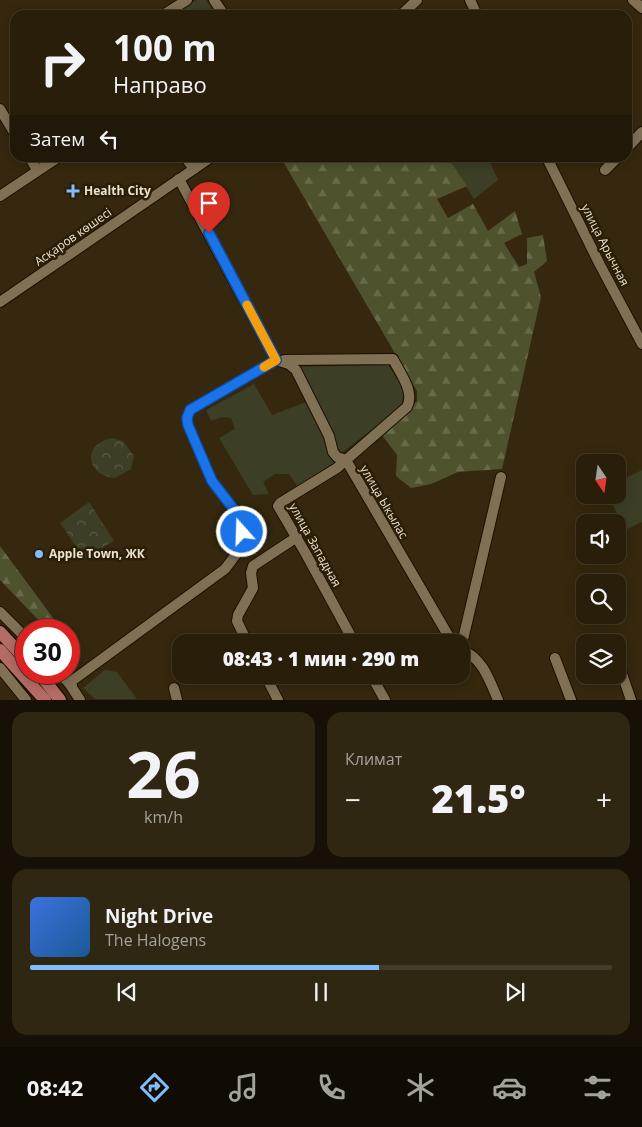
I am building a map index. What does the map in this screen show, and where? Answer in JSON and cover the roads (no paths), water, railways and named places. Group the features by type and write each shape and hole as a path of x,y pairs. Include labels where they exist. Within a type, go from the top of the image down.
{"main road":[{"path":"0,632 15,648"},
{"path":"0,650 45,700"},
{"path":"47,684 60,700"}],"street":[{"path":"171,10 187,0"},
{"path":"406,10 417,0"},
{"path":"633,0 642,8"},
{"path":"0,109 10,126"},
{"path":"632,143 642,132"},
{"path":"33,162 38,170"},
{"path":"0,196 51,162"},
{"path":"189,162 194,169"},
{"name":"Асқаров көшесі","path":"0,302 204,162"},
{"name":"улица Арычная","path":"549,162 600,266 642,344"},
{"path":"605,170 614,162"},
{"path":"179,179 276,360 289,364 296,370 329,436 333,452 337,457 346,460"},
{"name":"улица Ыкылас","path":"276,360 393,359 410,394 410,401 407,407 346,460 447,634"},
{"path":"80,675 225,569 240,549 242,532 239,516 212,481 188,425 187,418 190,410 276,360"},
{"name":"улица Западная","path":"346,460 337,468 278,506 350,634"},
{"path":"464,634 501,477"},
{"path":"243,634 237,621 238,615 253,588 251,569 297,537"},
{"path":"0,612 15,627"},
{"path":"470,653 484,668 498,700"},
{"path":"555,658 570,700"},
{"path":"0,668 26,700"},
{"path":"70,684 80,700"},
{"path":"70,684 85,700"},
{"path":"270,684 278,700"},
{"path":"376,684 384,700"},
{"path":"626,684 631,700"},
{"path":"174,688 177,700"}],"place":[{"name":"Health City","path":"73,191"},
{"name":"Apple Town, ЖК","path":"39,554"}]}
